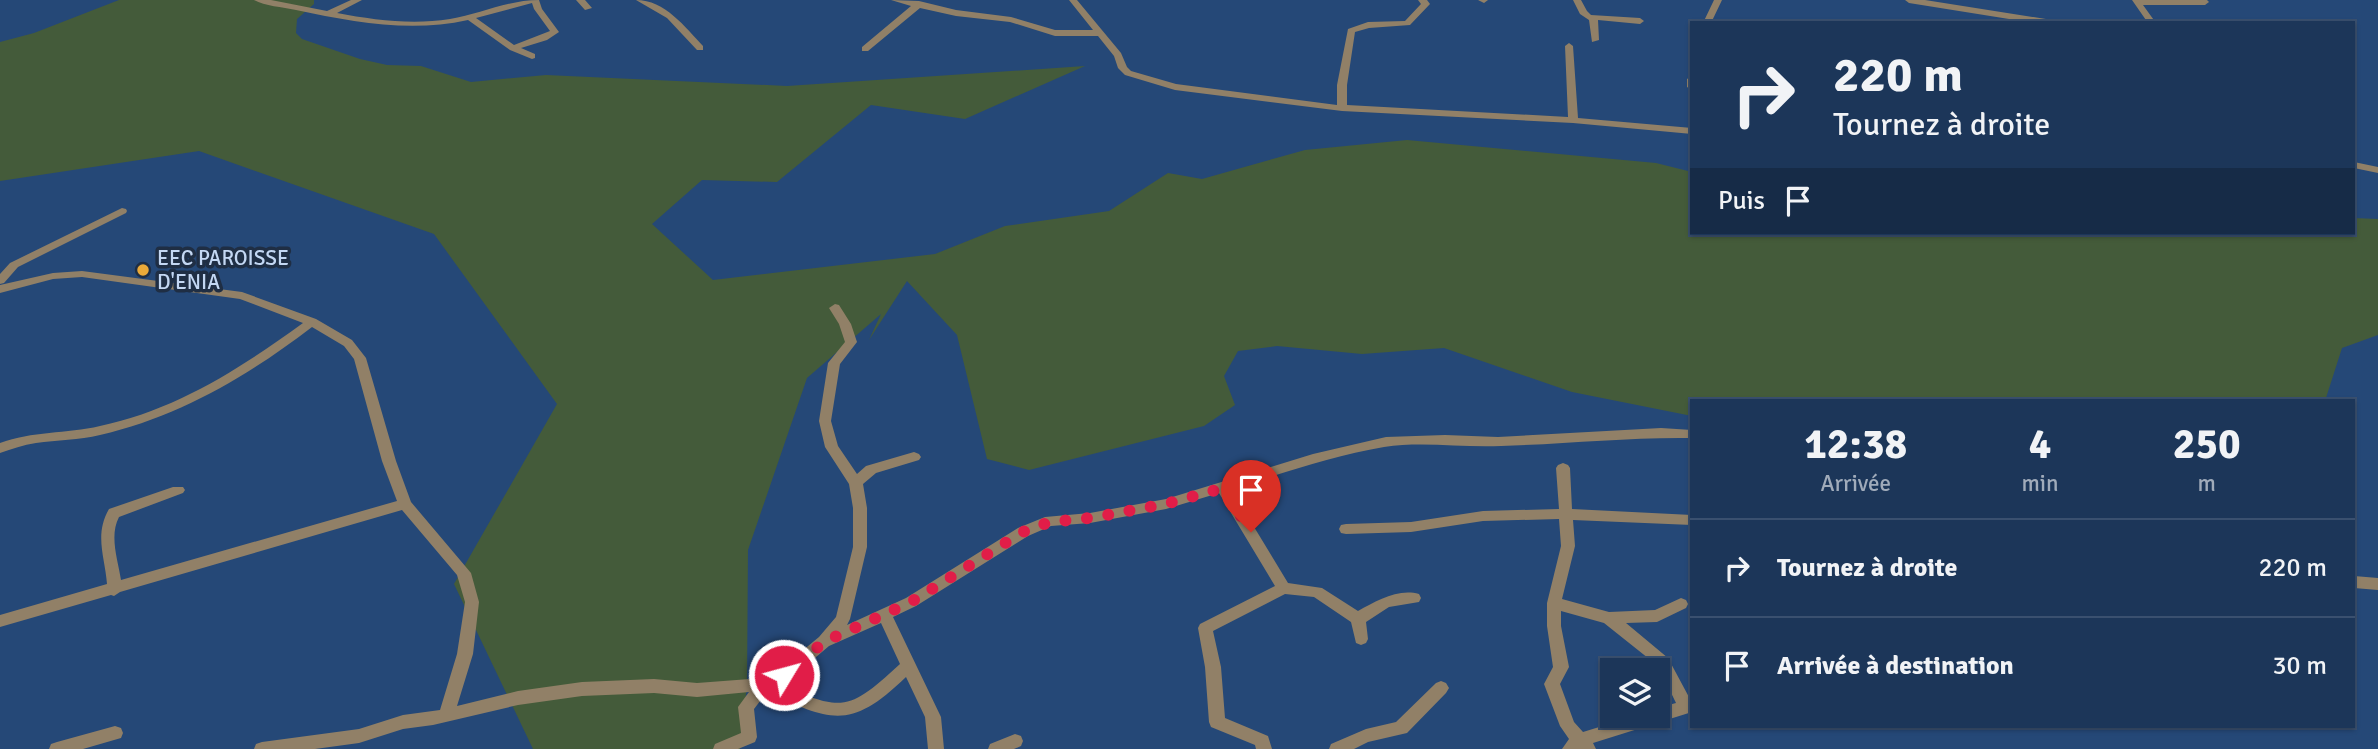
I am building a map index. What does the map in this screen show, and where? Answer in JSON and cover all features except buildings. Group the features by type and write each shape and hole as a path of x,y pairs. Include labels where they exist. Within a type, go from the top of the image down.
{"street":[{"path":"258,0 379,22 424,24 534,0 555,32 513,48"},
{"path":"330,13 358,0"},
{"path":"580,0 588,8"},
{"path":"640,0 664,11 700,48"},
{"path":"895,0 956,13 1011,20 1055,33 1100,33"},
{"path":"1073,0 1118,55 1124,68 1140,77 1175,87 1342,108 1573,120 1690,131"},
{"path":"1342,108 1342,85 1351,31 1368,25 1407,23 1426,4 1422,0"},
{"path":"1577,0 1583,12 1593,17 1640,21"},
{"path":"1708,21 1717,0"},
{"path":"1909,0 2040,21"},
{"path":"2136,1 2205,2"},
{"path":"2136,1 2151,21"},
{"path":"865,49 919,4"},
{"path":"469,16 513,48 532,56"},
{"path":"1593,17 1595,40"},
{"path":"1569,46 1573,120"},
{"path":"2355,165 2378,170"},
{"path":"0,281 22,261 85,232 122,211"},
{"path":"0,289 53,276 82,274 242,296 312,322 348,343 360,358 389,461 405,504 464,573 472,602 465,654 446,715"},
{"path":"262,749 356,743 403,722 518,698 582,689 654,686 697,690 764,684 784,675 824,642 843,619 860,547 860,508 856,483 832,447 825,421 834,363 851,342 845,324 835,308"},
{"path":"0,448 30,437 100,431 171,407 249,369 312,322"},
{"path":"824,642 941,584 1023,532 1050,522 1090,518 1166,504 1313,459 1386,442 1498,442 1661,433 1690,434"},
{"path":"856,483 871,469 914,457"},
{"path":"1563,468 1568,546 1554,603 1554,626 1561,667 1552,684 1579,746 1624,728"},
{"path":"1223,488 1284,588"},
{"path":"115,589 107,535 109,518 114,513 178,490"},
{"path":"0,621 405,504"},
{"path":"1346,529 1411,527 1483,516 1565,514 1690,520"},
{"path":"2355,582 2378,584"},
{"path":"1264,749 1262,741 1217,722 1213,667 1205,628 1284,588 1317,592 1359,619"},
{"path":"1359,619 1386,602 1415,598"},
{"path":"1554,603 1609,618 1657,616 1681,604"},
{"path":"884,614 933,717 936,749"},
{"path":"1609,618 1663,662 1689,705 1670,711"},
{"path":"1359,619 1361,639"},
{"path":"764,684 839,712 864,704 909,666"},
{"path":"721,749 748,737 746,707 764,684"},
{"path":"1337,749 1366,736 1401,728 1441,688"},
{"path":"57,749 115,733"},
{"path":"996,749 1015,741"}],"green space":[{"path":"119,0 314,0 314,4 297,19 296,33 302,39 360,59 387,65 421,66 471,82 546,75 787,86 1085,66 965,119 871,105 777,182 702,180 652,224 713,280 935,254 1005,226 1109,211 1168,173 1202,179 1305,150 1407,140 1656,163 1690,172 1690,235 2355,235 2355,218 2378,219 2378,335 2342,348 2326,399 1690,399 1690,416 1572,392 1444,348 1362,354 1277,346 1238,351 1224,376 1235,405 1204,426 1029,470 987,459 957,335 907,281 869,340 881,314 807,378 748,550 747,685 740,749 533,749 454,584 557,404 434,234 199,151 0,181 0,42 34,33"}],"place":[{"name":"EEC PAROISSE D'ENIA","path":"143,270"}],"route":[{"path":"784,675 824,642 911,602 1023,532 1050,522 1090,518 1166,504 1223,488 1251,532"}]}
